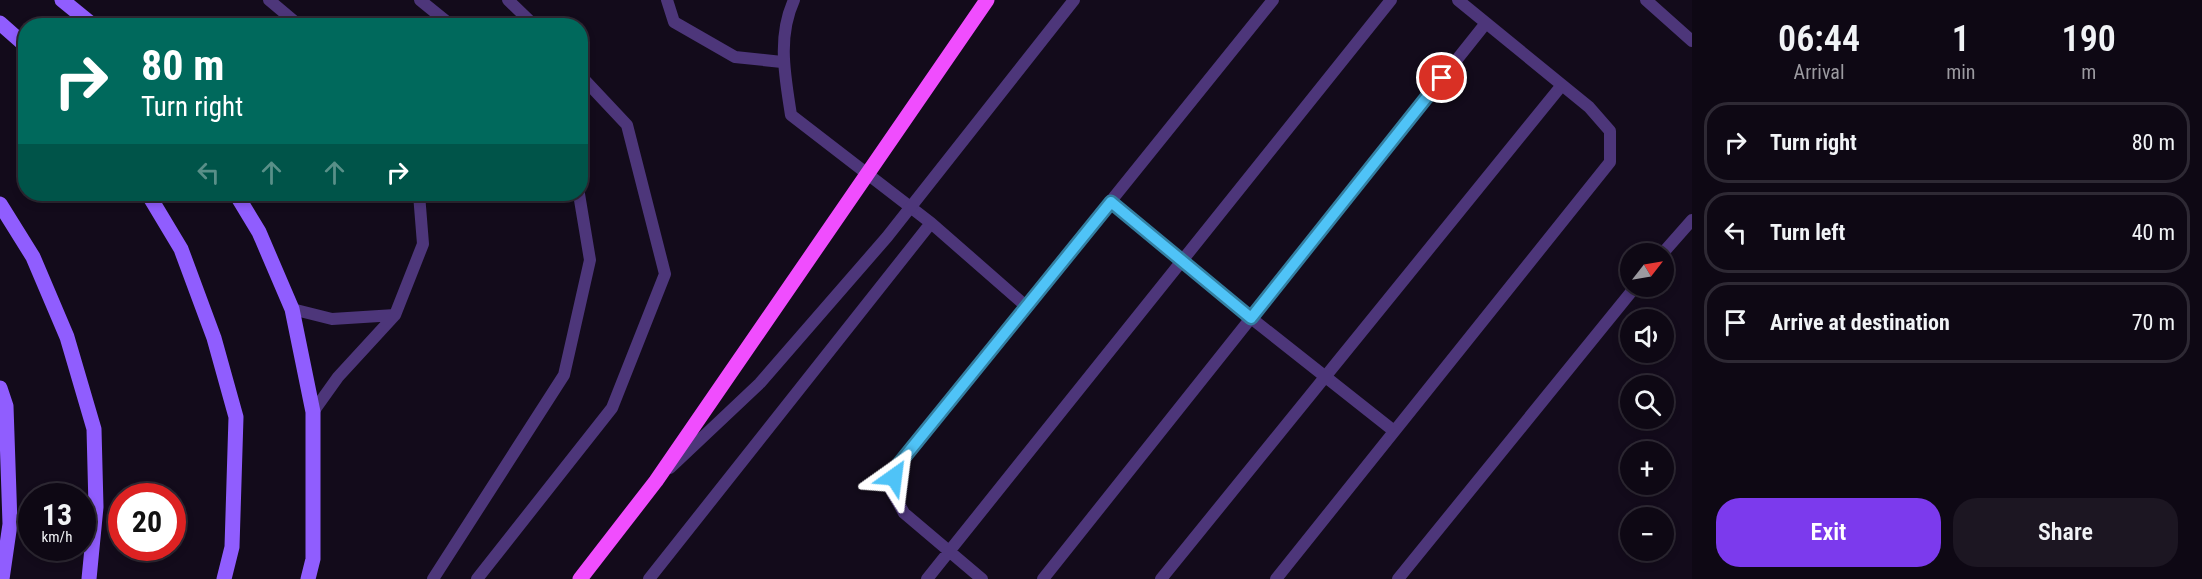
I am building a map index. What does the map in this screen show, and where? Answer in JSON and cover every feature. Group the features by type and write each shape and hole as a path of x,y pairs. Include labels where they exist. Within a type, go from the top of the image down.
{"main road":[{"path":"62,0 84,18"},
{"path":"580,579 656,481 987,0"},
{"path":"0,23 18,39"},
{"path":"152,201 181,249 214,338 236,417 232,548 224,579"},
{"path":"240,201 259,232 292,309 313,412 313,559 308,579"},
{"path":"0,204 33,257 67,337 94,429 96,507 89,579"},
{"path":"0,388 6,406 10,524 2,579"}],"lane":[{"path":"269,0 290,18"},
{"path":"420,0 442,18"},
{"path":"508,0 527,18"},
{"path":"667,0 674,22 735,57 782,62"},
{"path":"794,0 787,16 782,62 791,115 931,223 1027,307"},
{"path":"656,481 760,383 872,255 1074,0"},
{"path":"982,579 904,513 890,488 898,465 1273,0"},
{"path":"927,579 1391,0"},
{"path":"1276,579 1610,162 1610,131 1589,106 1458,0"},
{"path":"1646,0 1692,41"},
{"path":"1043,579 1486,23"},
{"path":"477,579 612,408 665,274 627,125 588,84"},
{"path":"1161,579 1562,85"},
{"path":"313,412 338,377 394,315 423,244 420,201"},
{"path":"433,579 564,375 590,260 580,201"},
{"path":"1111,202 1251,318 1394,431"},
{"path":"1672,243 1692,220"},
{"path":"649,579 931,223"},
{"path":"1398,579 1626,297"},
{"path":"292,309 332,319 394,315"}],"route":[{"path":"894,477 898,465 1111,202 1251,318 1442,78"}]}
